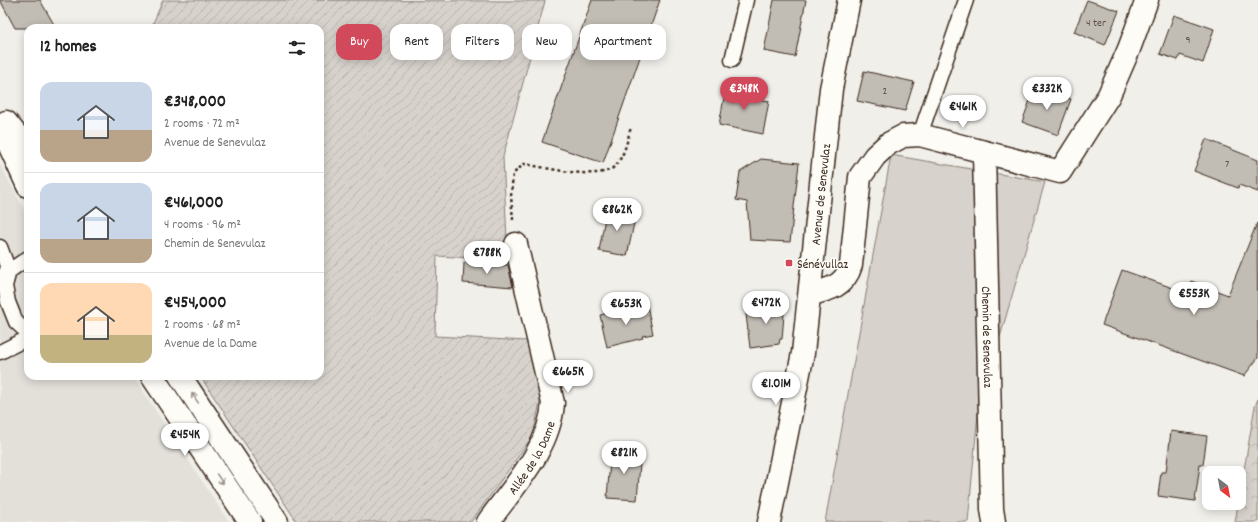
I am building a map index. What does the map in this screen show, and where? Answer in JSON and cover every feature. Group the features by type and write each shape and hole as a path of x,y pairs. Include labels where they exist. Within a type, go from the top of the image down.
{"street":[{"path":"810,294 837,286 850,272 860,177 869,162 880,150 903,136 920,135 1060,172 1109,95 1129,49 1147,0"},
{"name":"Avenue de Senevulaz","path":"769,522 798,384 810,294 831,89 849,3"},
{"path":"0,114 24,144"},
{"path":"0,125 24,177"},
{"name":"Chemin de Senevulaz","path":"984,152 992,509 994,522"},
{"name":"Allée de la Dame","path":"488,522 533,460 552,418 552,403 516,244"},
{"path":"155,380 250,522"},
{"path":"183,380 277,522"}],"lane":[{"path":"732,60 746,0"},
{"path":"920,135 966,0"},
{"path":"0,247 8,302 16,322 24,329"},
{"path":"4,275 24,261"},
{"path":"0,352 24,340"}],"path":[{"path":"516,244 511,196 514,174 524,164 594,175 614,168 623,155 631,127"}],"shaded area":[{"path":"0,164 24,209 24,380 136,380 229,522 0,522"}],"green space":[{"path":"163,0 545,1 539,24 522,24 522,60 529,60 503,157 508,260 437,256 435,336 527,341 541,397 533,436 471,522 297,522 203,380 324,380 324,24 153,24"},
{"path":"891,155 1045,182 978,413 968,522 825,522"},
{"path":"1258,399 1258,522 1235,522 1237,510 1246,510 1246,466 1245,466 1255,406"}],"building":[{"path":"0,0 40,0 54,24 24,24 24,28 15,28"},
{"path":"592,0 660,0 652,24 584,24"},
{"path":"774,0 806,0 795,57 764,51"},
{"path":"1087,0 1119,11 1105,45 1074,32"},
{"path":"1174,15 1214,29 1203,63 1180,55 1178,60 1160,54"},
{"path":"580,34 580,60 639,60 603,163 542,142"},
{"path":"864,71 914,82 905,111 857,101"},
{"path":"726,87 759,94 758,99 769,101 763,134 719,125"},
{"path":"1035,87 1071,99 1058,135 1022,122"},
{"path":"1206,139 1258,160 1258,192 1239,185 1238,188 1194,171"},
{"path":"761,159 799,163 790,242 750,240 747,202 736,200 740,172"},
{"path":"607,207 636,214 627,256 599,251"},
{"path":"1257,223 1258,358 1244,376 1102,325 1122,270 1187,293 1191,281 1228,295"},
{"path":"464,263 508,265 513,287 463,283"},
{"path":"785,302 782,339 780,339 779,344 750,348 746,314 751,313 750,308"},
{"path":"647,305 653,334 607,347 600,315"},
{"path":"1171,431 1207,436 1203,465 1200,465 1195,501 1158,496 1161,472 1166,472"},
{"path":"611,449 641,452 637,500 607,498"}],"place":[{"name":"Sénévullaz","path":"789,263"}]}
